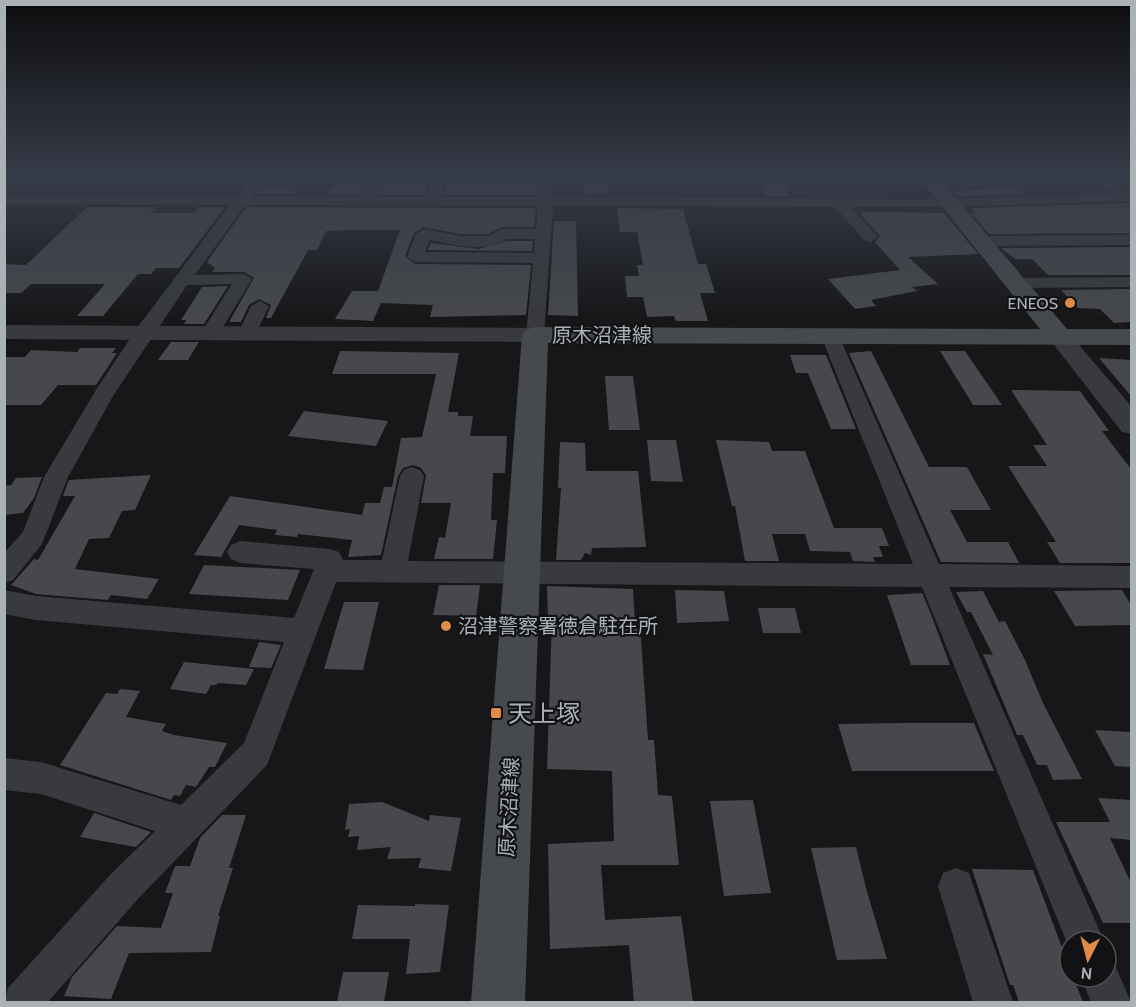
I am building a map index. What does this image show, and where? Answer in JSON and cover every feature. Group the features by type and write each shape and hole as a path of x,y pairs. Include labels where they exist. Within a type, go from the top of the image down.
{"main road":[{"path":"964,223 1059,336"},
{"name":"原木沼津線","path":"498,1002 535,335 1131,337"}],"street":[{"path":"4,572 33,537 56,477 103,394 144,332 225,223"},
{"path":"431,223 415,257 542,258"},
{"path":"444,223 461,241 493,241 502,234 544,234"},
{"path":"461,241 467,223"},
{"path":"4,332 535,335 545,223"},
{"path":"855,223 870,237"},
{"path":"979,241 1131,240"},
{"path":"182,280 244,279 210,333"},
{"path":"1015,283 1131,282"},
{"path":"247,333 260,306"},
{"path":"830,336 1080,929"},
{"path":"1059,336 1131,425"},
{"path":"393,572 412,476"},
{"path":"22,1002 124,887 256,754 330,560 240,552"},
{"path":"325,576 327,571 1131,577"},
{"path":"4,602 36,608 303,631"},
{"path":"4,774 41,778 186,824"},
{"path":"956,886 993,1002"}],"building":[{"path":"70,223 213,223 179,268 156,268 151,274 138,274 103,316 77,316 105,284 31,284 21,293 4,293 4,264 26,265"},
{"path":"235,223 534,223 534,227 502,227 488,234 461,234 423,227 414,233 405,256 415,264 531,265 526,315 430,317 433,305 381,303 373,321 335,319 352,291 378,291 400,230 326,231 317,250 308,250 271,318 266,318 271,305 259,299 249,305 241,322 229,322 254,278 244,272 212,272 215,268 207,262"},
{"path":"554,223 576,223 578,316 548,315"},
{"path":"619,223 687,223 698,264 706,264 715,293 700,293 708,321 676,321 674,316 647,317 643,297 627,297 625,276 639,276 637,265 643,265 637,232 620,232"},
{"path":"868,223 952,223 978,254 908,257 938,284 912,287 917,291 871,300 876,306 855,309 828,279 900,270 875,242 880,236"},
{"path":"980,223 1131,223 1131,233 989,234"},
{"path":"507,241 533,241 532,251 428,250 431,243 479,249"},
{"path":"1131,247 1131,275 1048,275 1032,259 1015,259 1001,248"},
{"path":"228,286 204,324 184,324 186,320 181,320 202,287"},
{"path":"1131,289 1131,322 1114,323 1100,309 1078,308 1061,290"},
{"path":"171,342 199,342 188,360 158,360"},
{"path":"80,348 116,348 112,353 117,353 96,385 58,385 41,405 4,405 4,357 25,357 31,350 77,352"},
{"path":"340,351 459,353 448,412 458,412 458,416 473,416 470,436 507,436 505,473 493,473 491,520 497,520 493,559 434,559 439,537 445,538 451,503 421,503 426,475 421,468 413,465 403,468 398,476 381,555 348,557 352,540 298,534 297,537 275,535 277,530 239,525 221,557 194,555 230,496 362,515 365,503 380,503 384,487 392,487 401,438 422,437 436,374 332,374"},
{"path":"871,351 929,467 967,467 991,510 950,510 967,542 1008,542 1019,563 941,562 849,353"},
{"path":"940,351 965,351 1002,405 973,405"},
{"path":"790,355 826,355 856,429 831,429 808,373 796,373"},
{"path":"1099,358 1131,360 1131,396"},
{"path":"605,376 633,376 640,430 609,430"},
{"path":"1011,390 1080,391 1109,431 1102,431 1131,469 1131,563 1060,563 1047,542 1056,542 1008,466 1047,466 1033,445 1047,445"},
{"path":"304,411 388,421 376,446 288,436"},
{"path":"647,440 676,440 683,482 651,481"},
{"path":"716,440 769,442 772,451 805,451 834,528 882,528 889,546 879,546 883,557 873,557 875,562 853,561 850,552 810,551 805,534 772,534 779,561 745,561 735,506 732,506"},
{"path":"560,442 585,443 586,471 638,471 646,547 592,548 591,555 585,553 581,560 556,560 561,488 558,488"},
{"path":"151,475 135,510 122,511 109,538 89,539 75,569 159,579 147,599 111,595 108,600 36,594 11,585 34,559 38,560 75,496 63,496 69,480"},
{"path":"42,477 34,498 23,513 4,515 4,486 11,485 16,478"},
{"path":"204,565 300,570 288,600 189,594"},
{"path":"439,585 480,585 476,616 433,615"},
{"path":"547,586 633,589 635,624 640,624 648,740 654,740 658,795 672,796 679,865 601,865 605,920 681,916 693,1002 634,1002 629,945 550,949 548,844 614,841 612,771 547,769 552,619 548,619"},
{"path":"675,590 724,591 729,621 677,623"},
{"path":"1122,590 1131,605 1131,625 1075,626 1054,591"},
{"path":"983,591 999,622 1005,621 1082,779 1053,780 1047,765 1037,765 1023,735 1017,735 983,654 993,655 971,612 967,612 956,592"},
{"path":"922,593 950,665 911,665 887,595"},
{"path":"344,602 379,602 363,670 324,669"},
{"path":"758,608 795,608 801,633 763,633"},
{"path":"259,642 281,645 271,668 249,667"},
{"path":"184,662 254,669 246,685 218,683 211,685 206,694 170,689"},
{"path":"120,689 140,691 126,717 166,724 162,731 174,735 227,743 215,767 209,767 196,787 186,785 180,796 174,795 171,800 60,765 106,693 117,694"},
{"path":"974,723 994,771 852,771 838,724"},
{"path":"1095,730 1131,732 1131,767 1115,766"},
{"path":"1098,798 1131,800 1131,840 1110,838 1131,883 1131,923 1103,923 1056,822 1110,822"},
{"path":"753,800 771,893 724,896 710,801"},
{"path":"382,802 429,821 430,815 461,818 451,871 418,868 421,858 387,859 391,847 357,850 359,836 348,837 350,829 345,830 349,804"},
{"path":"94,813 151,832 136,847 80,837"},
{"path":"222,815 246,815 229,868 233,868 218,916 220,916 211,952 129,953 111,999 64,996 72,977 117,926 161,928 173,893 165,893 175,866 190,866 200,838"},
{"path":"856,847 887,959 837,960 811,848"},
{"path":"972,869 1033,870 1058,937 1058,989 1078,989 1083,1002 1019,1002 1013,985 1010,985"},
{"path":"415,904 449,905 440,972 406,974 410,939 352,939 358,905 415,906"},
{"path":"343,972 389,972 384,1002 337,1002"}],"place":[{"name":"ENEOS","path":"1070,303"},
{"name":"沼津警察署徳倉駐在所","path":"446,626"},
{"name":"天上塚","path":"496,713"}]}
